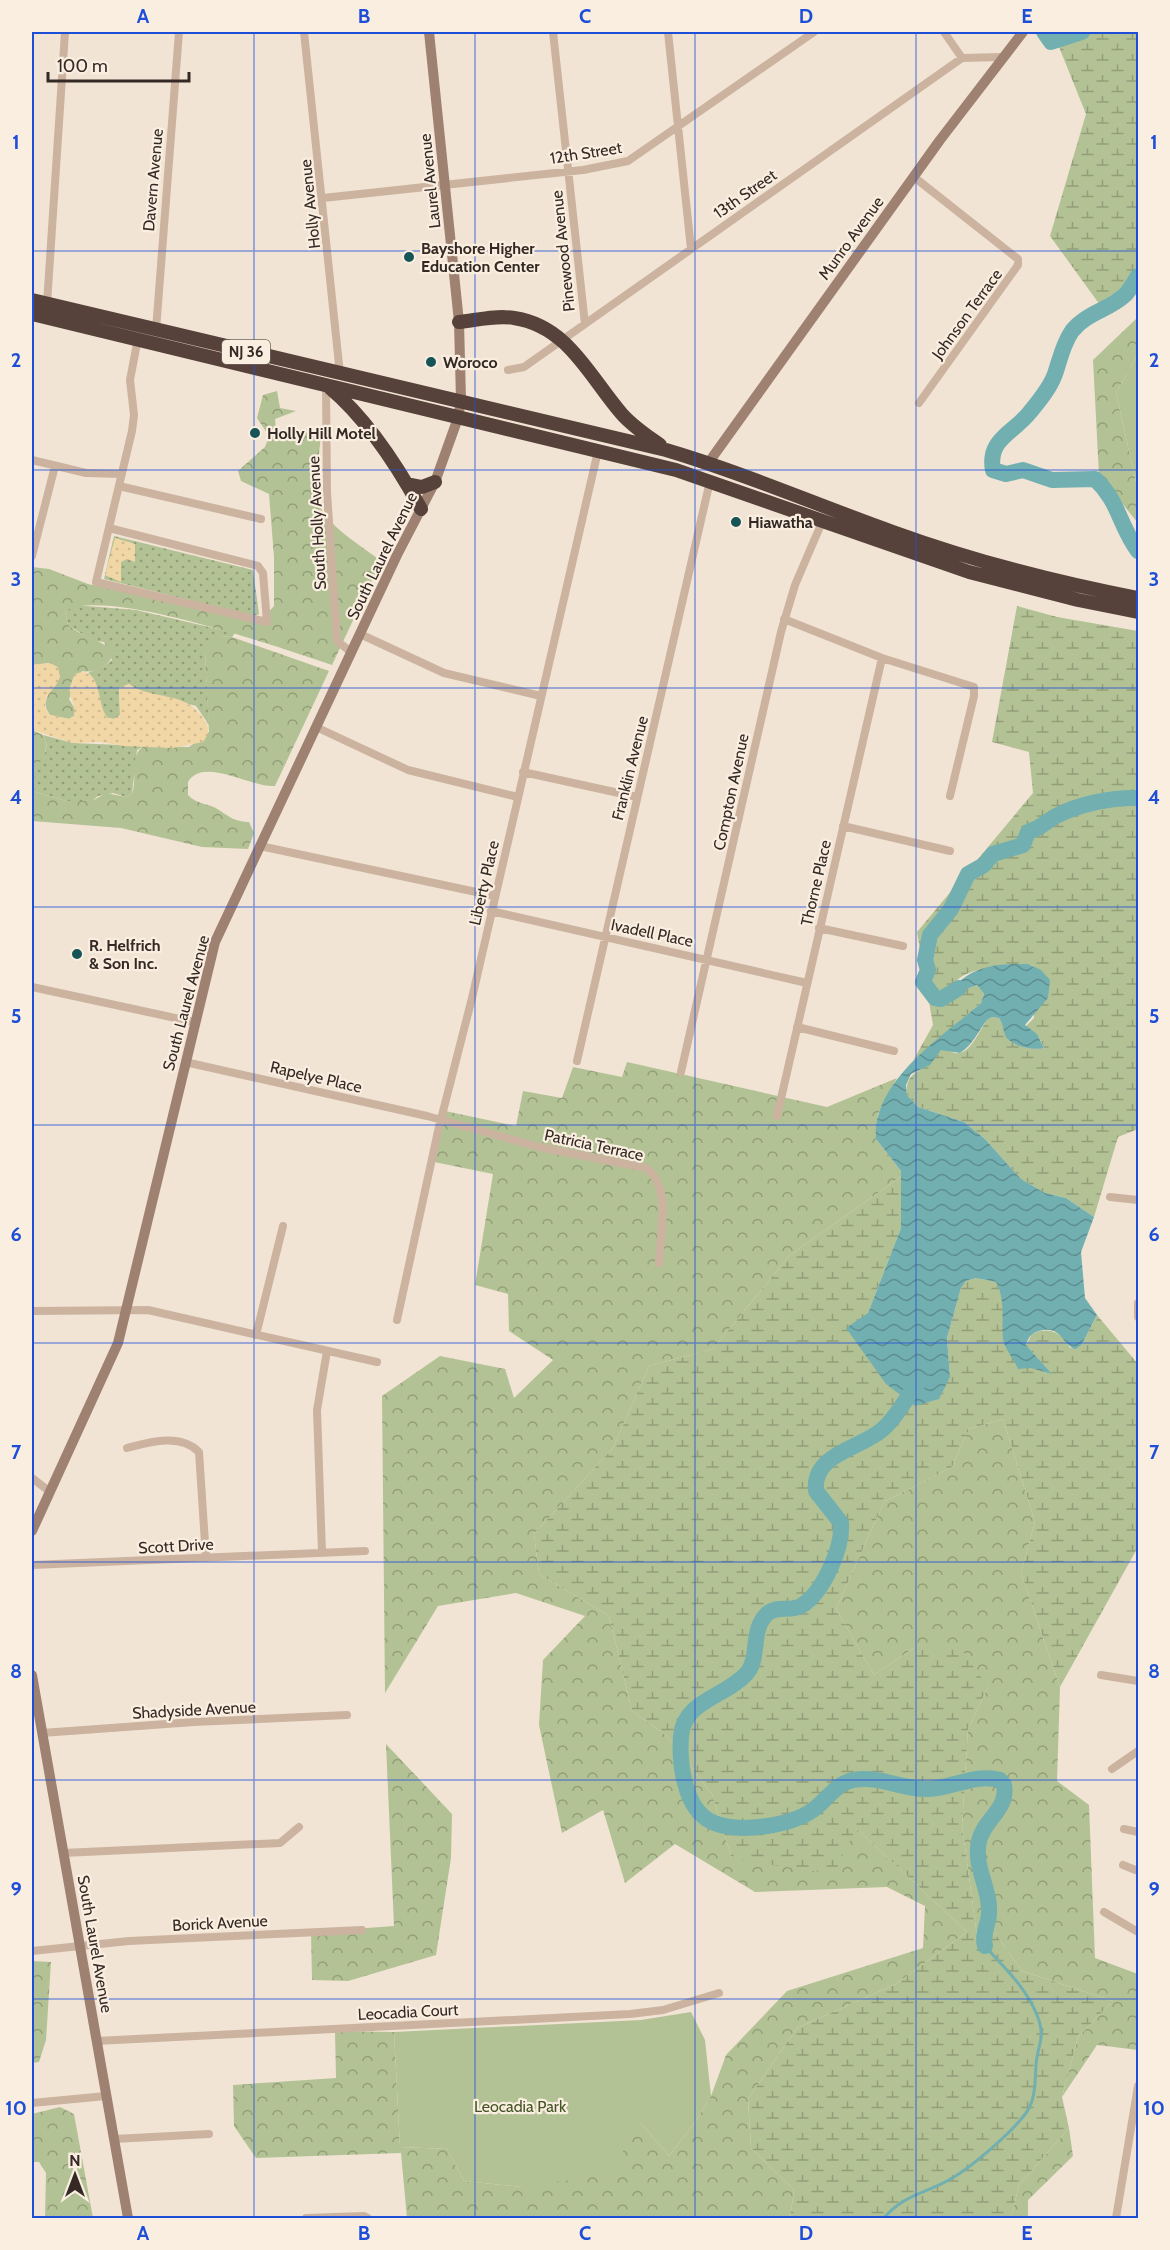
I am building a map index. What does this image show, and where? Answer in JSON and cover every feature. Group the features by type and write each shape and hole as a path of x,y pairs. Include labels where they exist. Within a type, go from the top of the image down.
{"highway":[{"name":"NJ 36","path":"32,300 666,450 709,462 949,552 1067,584 1138,598"},
{"name":"NJ 36","path":"32,314 598,451 710,481 969,572 1078,600 1138,612"},
{"path":"459,322 492,317 515,318 541,326 572,348 622,415 666,450"},
{"path":"326,385 345,400 407,484 421,509"},
{"path":"407,484 422,487 435,482"}],"street":[{"path":"47,304 65,32"},
{"name":"Davern Avenue","path":"156,330 179,32"},
{"name":"Holly Avenue","path":"304,32 340,374"},
{"name":"Laurel Avenue","path":"429,32 459,322 461,400"},
{"name":"Pinewood Avenue","path":"553,32 585,324"},
{"path":"668,32 691,249"},
{"name":"12th Street","path":"323,198 567,171 628,161 814,32"},
{"path":"944,32 962,58 1002,57"},
{"name":"Munro Avenue","path":"709,462 914,177 1022,33"},
{"name":"13th Street","path":"508,370 524,367 962,58"},
{"name":"Johnson Terrace","path":"914,177 1018,258 1018,265 919,403"},
{"path":"109,528 258,566 264,573 269,619 265,624 96,582 134,423 130,380 138,338"},
{"name":"South Holly Avenue","path":"326,385 327,492 337,641 351,652"},
{"name":"South Laurel Avenue","path":"32,1532 111,1360 128,1310 194,1022 215,942 351,652 435,482 458,417 461,400"},
{"name":"Liberty Place","path":"397,1320 441,1120 462,1041 598,451"},
{"path":"32,460 86,473 122,474"},
{"path":"32,556 34,535 55,466"},
{"name":"Franklin Avenue","path":"577,1061 710,481"},
{"path":"119,486 261,519"},
{"name":"Compton Avenue","path":"681,1072 784,619 822,522"},
{"path":"784,619 882,657 974,687 975,696 950,796"},
{"path":"360,634 444,673 541,696"},
{"name":"Thorne Place","path":"777,1116 882,657"},
{"path":"316,727 408,770 518,797"},
{"path":"523,772 637,797"},
{"path":"843,826 950,851"},
{"path":"260,846 495,896"},
{"name":"Ivadell Place","path":"491,911 807,983"},
{"path":"819,928 903,946"},
{"path":"32,987 194,1022"},
{"path":"796,1027 894,1051"},
{"name":"Rapelye Place","path":"185,1062 441,1120"},
{"name":"Patricia Terrace","path":"441,1120 539,1147 646,1168 657,1180 661,1192 659,1263"},
{"path":"1110,1197 1138,1200"},
{"path":"256,1335 283,1226"},
{"path":"1138,1303 1138,1317"},
{"path":"32,1311 148,1310 377,1362"},
{"path":"322,1552 316,1410 327,1351"},
{"path":"127,1448 165,1441 190,1445 199,1452 206,1558"},
{"path":"32,1478 49,1491"},
{"name":"Scott Drive","path":"32,1565 365,1551"},
{"path":"1101,1675 1138,1681"},
{"name":"South Laurel Avenue","path":"32,1676 128,2218"},
{"name":"Shadyside Avenue","path":"42,1733 194,1722 347,1716"},
{"path":"1112,1769 1138,1751"},
{"path":"63,1854 280,1843 299,1827"},
{"path":"1124,1829 1138,1832"},
{"path":"1123,1865 1138,1871"},
{"path":"1104,1912 1138,1932"},
{"name":"Borick Avenue","path":"32,1951 80,1945 362,1930"},
{"name":"Leocadia Court","path":"96,2041 630,2014 663,2010 719,1993"},
{"path":"1116,2218 1138,2086"},
{"path":"32,2103 106,2096"},
{"path":"114,2139 210,2134"},
{"path":"306,2218 364,2216 368,2218"}],"green space":[{"path":"1054,32 1138,32 1138,274 1100,305 1050,236 1086,114 1059,47 1050,37"},
{"path":"1138,317 1138,354 1116,393 1138,491 1138,523 1099,475 1093,360"},
{"path":"1138,354 1138,491 1116,393"},
{"path":"277,391 280,408 296,411 275,419 276,429 321,430 316,488 323,512 346,536 381,561 332,665 237,634 155,613 86,605 65,611 68,625 114,652 110,661 102,668 82,671 69,699 75,709 74,716 69,719 50,715 46,704 51,685 50,663 32,665 32,567 49,569 88,584 261,620 274,606 274,557 269,494 241,481 238,471 265,447 269,436 257,418 263,395"},
{"path":"114,536 253,570 259,614 254,616 104,579"},
{"path":"75,605 136,610 235,633 232,637 221,636 205,652 209,725 196,706 137,690 129,684 119,688 120,715 114,719 108,718 102,708 96,685 88,673 112,660 104,642 93,641 68,625 65,611"},
{"path":"1017,606 1057,617 1138,631 1138,1129 1118,1137 1094,1217 1066,1198 1045,1193 1021,1179 985,1139 964,1122 918,1107 907,1095 907,1085 912,1076 929,1064 941,1050 960,1053 965,1050 974,1041 987,1020 992,1017 999,1018 1007,1037 1013,1043 1029,1048 1044,1048 1040,1039 1025,1027 1034,1018 1034,966 1008,965 976,970 961,977 953,984 942,998 977,985 984,994 981,1003 913,1061 933,1025 917,932 1033,793 1029,752 992,742"},
{"path":"221,636 232,637 329,671 275,786 253,783 216,772 195,775 188,782 188,795 192,798 233,819 249,822 254,833 248,849 202,847 121,828 32,821 32,791 66,801 92,801 106,793 126,797 132,794 136,756 144,746 189,747 209,732 205,652 208,645"},
{"path":"32,730 43,735 46,746 44,756 32,775"},
{"path":"43,735 73,743 144,746 137,750 132,794 126,797 113,793 98,796 92,801 66,801 32,791 31,778 46,747"},
{"path":"627,1062 827,1107 897,1078 878,1114 876,1139 901,1171 902,1176 790,1255 713,1349 649,1366 613,1448 534,1534 539,1574 609,1616 632,1711 666,1735 712,1794 732,1859 855,1827 967,1932 896,1984 797,2028 748,2099 751,2148 794,2190 790,2218 407,2218 401,2153 256,2158 234,2126 233,2085 336,2078 335,2031 394,2032 400,2147 447,2149 464,2181 522,2187 640,2122 669,2156 696,2121 711,2096 726,2055 787,1991 923,1948 925,1906 887,1887 755,1892 675,1844 625,1883 603,1810 562,1833 539,1725 543,1660 585,1616 516,1593 438,1606 385,1693 382,1396 440,1356 505,1369 514,1398 553,1360 509,1331 508,1294 475,1285 493,1174 434,1162 445,1111 516,1126 523,1091 562,1098 573,1067 622,1077"},
{"path":"902,1176 901,1228 868,1313 950,1377 947,1338 961,1288 966,1281 976,1278 996,1282 1002,1298 1007,1348 1014,1357 1028,1365 1050,1372 1026,1345 1032,1334 1044,1331 1054,1332 1063,1338 1070,1348 1082,1344 1097,1315 1138,1364 1138,1547 1060,1687 1021,1573 1035,1522 1003,1419 969,1429 952,1467 884,1502 836,1609 874,1675 914,1648 959,1646 988,1687 968,1729 962,1825 977,1936 995,1933 1022,1971 1113,2001 1078,2037 1062,2097 1069,2128 1019,2185 1011,2218 790,2218 794,2190 751,2148 748,2099 797,2028 896,1984 967,1932 856,1828 834,1874 732,1859 712,1794 666,1735 632,1711 609,1616 539,1574 534,1534 613,1448 649,1366 713,1349 790,1255"},
{"path":"1003,1419 1035,1522 1021,1573 1060,1687 1057,1781 1089,1805 1095,1958 1138,1974 1138,2050 1097,2045 1062,2097 1078,2037 1113,2001 1022,1971 995,1933 977,1936 962,1825 968,1729 988,1687 914,1648 874,1675 836,1609 884,1502 952,1467 969,1429"},
{"path":"386,1744 452,1814 451,1858 436,1955 348,1981 312,1980 311,1932 394,1926"},
{"path":"32,1961 51,1962 46,2040 39,2062 32,2063"},
{"name":"Leocadia Park","path":"691,2012 705,2040 711,2096 696,2121 669,2156 640,2122 610,2174 522,2187 464,2181 447,2149 400,2147 394,2032 641,2020"},
{"path":"60,2107 74,2114 93,2218 45,2218 46,2173 39,2162 32,2162 32,2114"},
{"path":"1069,2128 1073,2156 1028,2200 1028,2218 1011,2218 1019,2185"}],"sand":[{"path":"115,538 135,544 135,562 127,559 121,562 121,582 105,575"},
{"path":"50,663 58,667 60,677 46,699 46,709 50,715 69,719 74,716 74,704 70,694 71,683 75,674 84,672 95,680 104,712 108,718 114,719 120,715 119,688 129,684 148,693 187,703 196,709 205,721 208,727 207,735 203,742 173,748 123,746 101,742 73,743 32,730 32,665"}],"water":[{"path":"1138,274 1136,288 1123,305 1105,316 1099,311 1100,305"},
{"path":"1028,964 1041,970 1050,980 1048,998 1025,1025 1037,1034 1044,1048 1029,1048 1013,1043 1006,1037 999,1018 992,1017 987,1020 965,1050 960,1053 941,1050 930,1065 911,1074 906,1085 907,1095 918,1107 964,1122 985,1139 1021,1179 1045,1193 1066,1198 1094,1217 1081,1252 1085,1298 1097,1315 1082,1344 1076,1349 1053,1330 1039,1331 1030,1336 1026,1345 1052,1374 1031,1368 1018,1369 1004,1342 1002,1303 996,1282 976,1278 966,1281 961,1288 947,1338 950,1377 939,1399 915,1406 886,1384 846,1328 868,1313 901,1228 901,1171 876,1139 878,1118 885,1098 897,1079 912,1062 981,1003 984,994 977,985 941,999 960,980 979,970 989,966"}],"waterway":[{"path":"1044,32 1051,42 1082,32"},
{"path":"1138,276 1125,295 1084,320 1072,331 1047,389 1024,419 1003,437 992,459 993,470 1006,474 1023,470 1052,480 1095,479 1109,496 1138,551"},
{"path":"959,988 941,999 935,998 923,982 928,970 925,960 930,935 951,909 968,874 984,865 993,854 1023,845 1028,832 1065,812 1096,802 1138,798"},
{"path":"920,1381 894,1418 883,1429 840,1453 822,1468 817,1478 816,1491 841,1523 839,1545 830,1569 817,1591 801,1606 775,1610 767,1614 759,1628 753,1660 747,1673 698,1707 684,1724 681,1736 681,1759 689,1796 703,1816 723,1826 749,1828 778,1824 803,1816 841,1785 853,1780 872,1779 918,1789 937,1788 982,1778 1000,1780 1004,1785 1003,1801 982,1833 978,1851 989,1905 984,1937 985,1946"},
{"path":"884,2218 900,2203 945,2182 972,2165 1012,2129 1032,2102 1041,2040 1040,2023 1021,1986 985,1946"}],"place":[{"name":"Bayshore Higher Education Center","path":"409,257"},
{"name":"Woroco","path":"431,362"},
{"name":"Holly Hill Motel","path":"255,433"},
{"name":"Hiawatha","path":"736,522"},
{"name":"R. Helfrich & Son Inc.","path":"77,954"}]}
